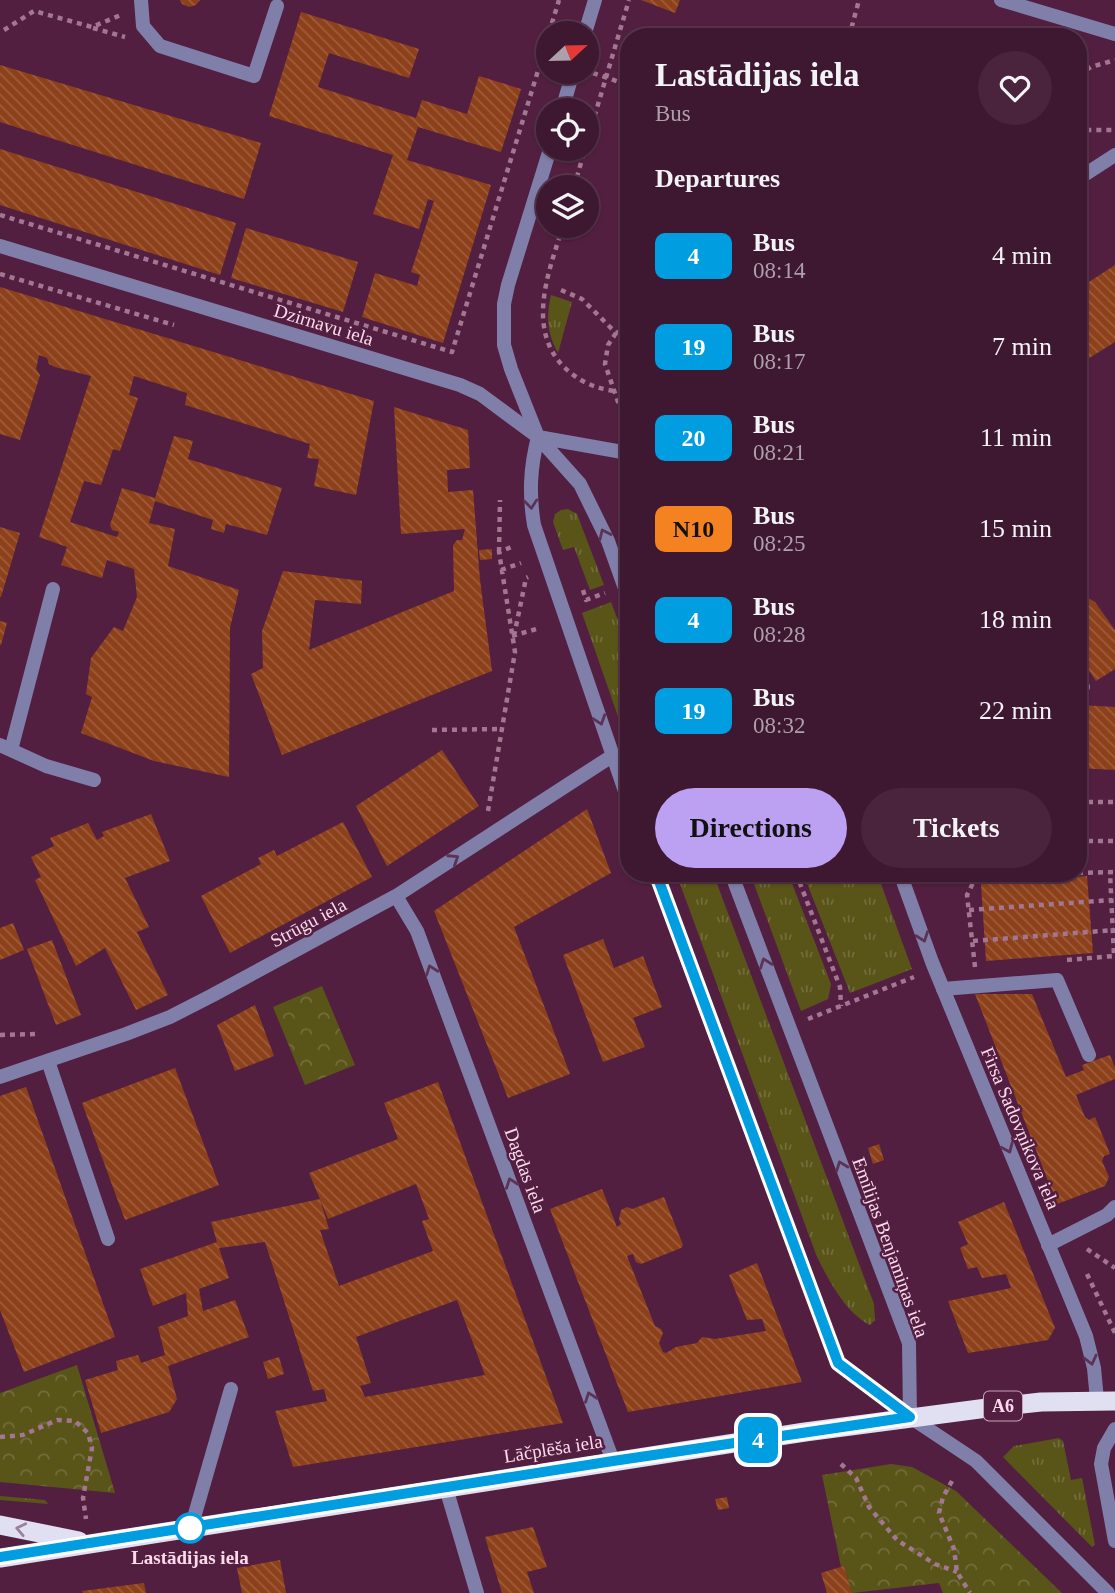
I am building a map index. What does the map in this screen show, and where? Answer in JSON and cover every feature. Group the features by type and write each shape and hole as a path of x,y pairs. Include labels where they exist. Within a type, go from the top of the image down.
{"highway":[{"name":"Lāčplēša iela","path":"0,1558 910,1417 1041,1402 1106,1400"},
{"name":"A6","path":"0,1525 90,1544"}],"street":[{"path":"589,21 595,0"},
{"path":"1001,0 1115,34"},
{"path":"140,2 143,26 160,46 254,76 277,6"},
{"path":"1087,173 1115,155"},
{"path":"546,161 504,304 504,345 538,437 580,484 608,541 620,575"},
{"name":"Dzirnavu iela","path":"0,246 460,385 480,394 538,437 620,452"},
{"path":"538,437 531,465 530,496 534,525 620,778"},
{"path":"53,589 6,747 46,766 94,780"},
{"name":"Strūgu iela","path":"0,1077 170,1017 396,896 612,756"},
{"path":"659,882 838,1363 910,1417 976,1461 1108,1593"},
{"name":"Emīlijas Benjamiņas iela","path":"734,882 909,1343 910,1417"},
{"name":"Firsa Sadovņikova iela","path":"903,882 935,970 1086,1336 1106,1400"},
{"name":"Dagdas iela","path":"396,896 417,931 613,1461"},
{"path":"943,989 1057,980 1089,1055"},
{"path":"48,1061 108,1239"},
{"path":"1048,1245 1070,1236 1107,1215 1115,1207"},
{"path":"191,1528 232,1389"},
{"path":"1115,1429 1104,1448 1101,1464 1115,1541"},
{"path":"446,1488 477,1593"}],"path":[{"path":"553,21 559,0"},
{"path":"621,28 629,0"},
{"path":"851,28 859,0"},
{"path":"4,30 34,11 92,27 140,2"},
{"path":"599,102 620,30"},
{"path":"1087,69 1115,60"},
{"path":"606,77 620,82"},
{"path":"0,215 452,352 536,78"},
{"path":"1087,131 1115,130"},
{"path":"559,238 547,278 542,310 546,339 554,357 573,375 595,388 620,391"},
{"path":"561,290 582,299 616,333"},
{"path":"620,331 608,345 605,364 620,409"},
{"path":"487,815 515,652 499,552 500,500"},
{"path":"499,552 514,546"},
{"path":"501,570 521,563"},
{"path":"513,636 526,578"},
{"path":"579,580 586,600 620,593"},
{"path":"513,636 540,628"},
{"path":"432,730 502,729"},
{"path":"1087,802 1115,802"},
{"path":"1087,841 1115,841"},
{"path":"1059,961 1114,956 1112,872 1087,873"},
{"path":"799,882 840,987 841,1006"},
{"path":"974,882 967,895 975,968"},
{"path":"969,910 1112,901"},
{"path":"973,941 1114,929"},
{"path":"788,1027 935,970"},
{"path":"0,1035 38,1034"},
{"path":"1070,1236 1115,1268"},
{"path":"1070,1236 1115,1333"},
{"path":"0,1437 23,1436 57,1420 75,1421 88,1433 92,1448 83,1498"},
{"path":"841,1464 856,1478 869,1507 897,1540 935,1564 957,1572"},
{"path":"952,1481 943,1497 939,1513 954,1549 957,1572 970,1593"}],"green space":[{"path":"551,295 572,302 558,353 548,325"},
{"path":"568,509 577,514 604,585 590,590 574,547 563,550 553,522 555,514"},
{"path":"611,602 620,626 620,722 582,613"},
{"path":"679,882 716,882 874,1304 875,1320 870,1325 846,1305 817,1257"},
{"path":"753,882 791,882 831,984 828,999 801,1011"},
{"path":"807,882 880,882 912,969 850,993"},
{"path":"322,986 355,1065 305,1085 273,1007"},
{"path":"77,1365 115,1493 0,1482 0,1393"},
{"path":"1059,1438 1063,1441 1071,1480 1082,1478 1095,1545 1092,1547 1003,1457 1014,1446"},
{"path":"891,1464 912,1467 956,1491 1062,1593 943,1593 939,1583 852,1593 844,1566 841,1567 822,1475"},
{"path":"0,1496 45,1500 48,1504 0,1500"}],"building":[{"path":"180,0 200,0 189,7"},
{"path":"641,0 680,0 675,13"},
{"path":"301,12 419,49 409,78 329,53 318,87 416,118 422,100 467,114 479,76 521,89 501,152 418,127 407,160 491,185 443,343 362,317 375,273 417,286 420,275 411,272 434,201 428,199 419,229 373,214 393,155 269,116"},
{"path":"0,65 261,143 244,199 0,122"},
{"path":"0,149 236,223 220,275 0,205"},
{"path":"246,228 358,262 343,312 231,278"},
{"path":"1115,265 1115,342 1087,359 1087,283"},
{"path":"0,287 374,401 356,495 314,486 319,459 307,458 310,444 185,405 187,393 134,376 129,395 138,398 120,451 113,449 101,485 84,481 70,522 117,537 119,532 112,530 110,525 122,488 155,498 174,436 193,441 188,459 282,488 267,535 226,524 224,533 211,529 213,520 155,501 149,523 175,529 168,566 239,590 230,628 229,777 154,761 81,733 92,697 86,694 91,658 114,627 123,631 137,597 134,569 107,560 102,578 61,565 67,547 39,537 91,376 55,367 49,364 47,358 39,355 36,369 40,375 20,440 0,434"},
{"path":"394,407 468,430 470,468 447,470 448,492 473,490 480,580 492,671 282,755 251,674 263,668 262,631 283,571 362,581 361,604 315,600 309,650 454,591 453,545 457,540 462,540 465,529 401,534"},
{"path":"0,527 20,533 1,597 0,597"},
{"path":"492,549 492,559 480,560 479,550"},
{"path":"1087,597 1095,602 1115,630 1115,669 1096,681 1087,668"},
{"path":"0,621 7,623 1,645 0,645"},
{"path":"1087,705 1115,707 1115,770 1087,768"},
{"path":"442,750 479,806 387,866 356,806"},
{"path":"587,809 611,873 514,927 570,1074 508,1098 434,911"},
{"path":"151,814 170,861 125,878 149,927 137,932 168,995 136,1010 105,948 76,966 35,880 41,877 31,857 54,846 50,838 88,823 97,840 104,836 102,832"},
{"path":"343,822 372,877 230,953 201,896 261,864 258,858 274,850 277,856"},
{"path":"1087,876 1093,953 986,961 981,884 1087,882"},
{"path":"13,923 24,950 0,960 0,928"},
{"path":"603,939 614,968 643,956 662,1007 633,1018 645,1047 603,1062 563,955"},
{"path":"52,940 81,1015 56,1025 27,949"},
{"path":"975,994 1032,994 1066,1077 1084,1070 1082,1065 1110,1055 1115,1068 1115,1079 1076,1095 1085,1117 1089,1120 1095,1117 1110,1154 1104,1156 1102,1161 1109,1177 1105,1186 1057,1204"},
{"path":"255,1005 274,1056 235,1071 217,1025"},
{"path":"175,1068 219,1185 125,1220 82,1103"},
{"path":"438,1082 563,1423 293,1467 275,1411 327,1401 324,1389 313,1391 265,1242 219,1248 229,1278 199,1289 203,1311 235,1300 249,1337 168,1366 177,1399 169,1412 101,1433 85,1380 118,1370 116,1361 138,1355 141,1363 165,1355 158,1327 188,1316 186,1293 153,1306 140,1269 217,1242 211,1222 320,1199 309,1173 398,1139 384,1103","holes":["416,1184 429,1219 422,1221 433,1251 339,1286 320,1230 329,1229 320,1199 328,1219","457,1300 485,1375 365,1397 360,1386 371,1383 356,1337"]},
{"path":"26,1087 115,1337 24,1372 0,1310 0,1096"},
{"path":"879,1144 884,1160 873,1164 868,1148"},
{"path":"602,1189 617,1227 621,1224 621,1210 627,1207 632,1209 664,1197 683,1245 641,1264 636,1262 633,1254 627,1256 655,1326 663,1333 659,1343 663,1352 697,1343 702,1337 715,1339 766,1331 762,1319 747,1320 729,1275 757,1263 802,1382 628,1412 550,1209"},
{"path":"1004,1202 1055,1328 1048,1340 968,1353 948,1301 1011,1288 1006,1274 982,1278 977,1267 968,1269 960,1248 968,1244 958,1222"},
{"path":"279,1357 284,1374 268,1379 263,1362"},
{"path":"727,1497 729,1508 718,1510 715,1499"},
{"path":"533,1527 547,1567 527,1572 534,1593 502,1593 485,1537"},
{"path":"280,1560 286,1593 242,1593 237,1568"},
{"path":"844,1566 852,1593 827,1593 821,1573"},
{"path":"144,1583 146,1593 82,1591"}],"bus line":[{"name":"4","path":"0,1557 910,1417 838,1363 659,882"}],"place":[{"name":"Lastādijas iela","path":"190,1528"}]}
